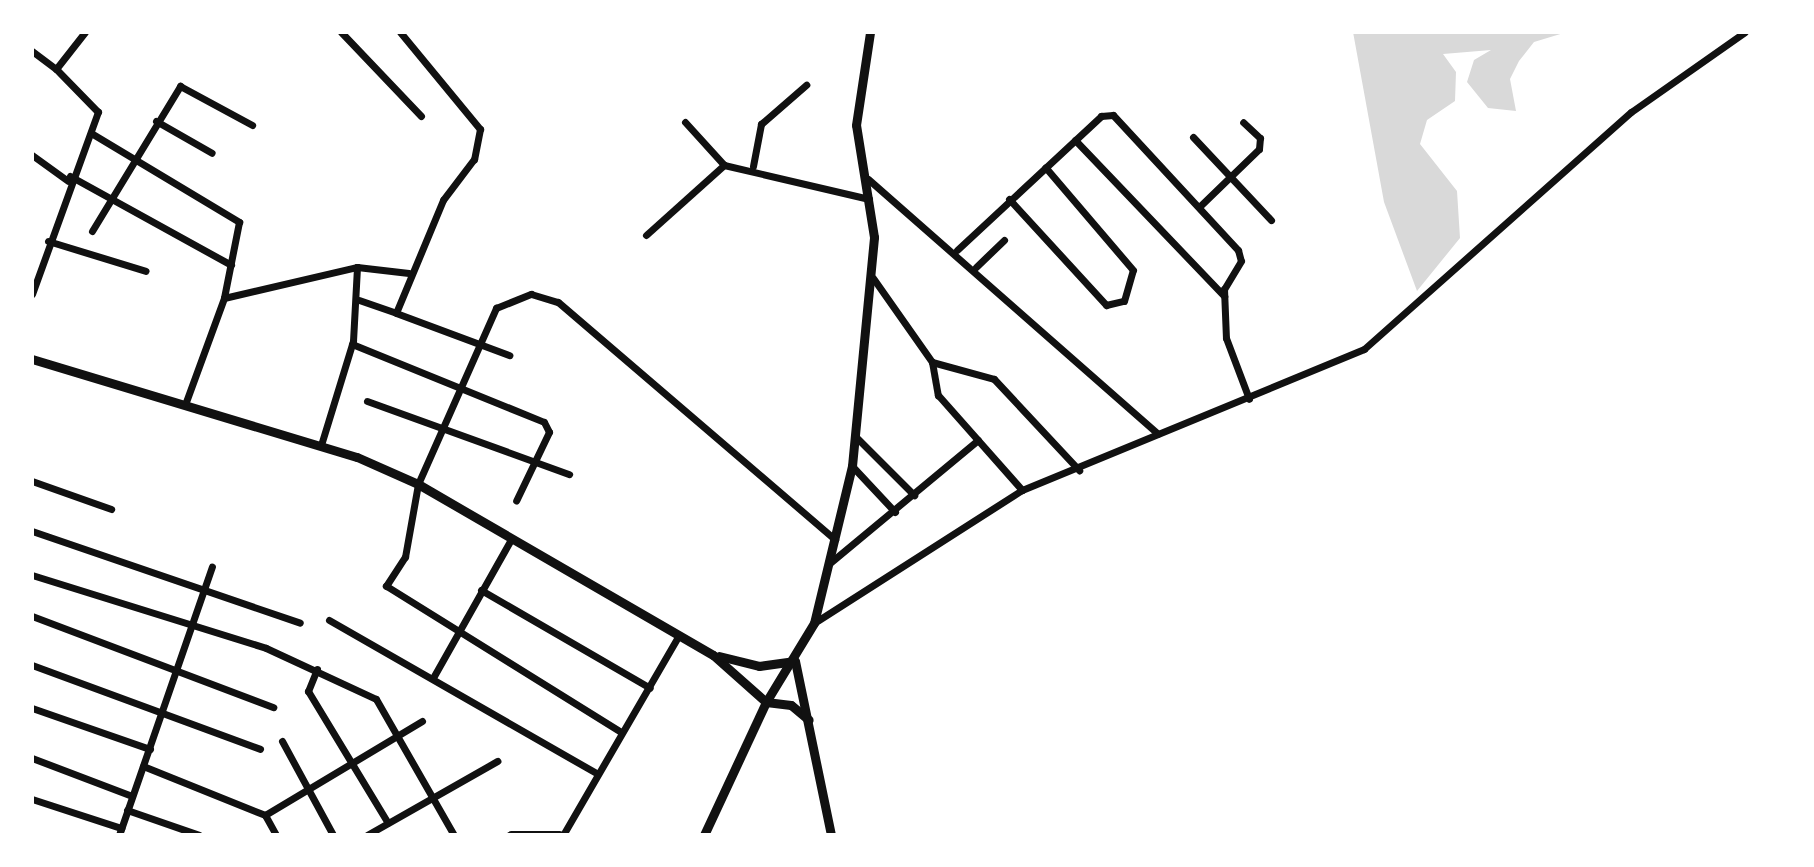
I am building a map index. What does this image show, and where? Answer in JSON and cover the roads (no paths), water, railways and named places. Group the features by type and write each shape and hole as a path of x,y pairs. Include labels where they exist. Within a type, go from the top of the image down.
{"street":[{"path":"56,69 85,32"},
{"path":"341,32 421,116"},
{"path":"396,313 409,273 443,200 474,159 480,129 400,32"},
{"path":"704,835 766,702 795,661 814,623 852,466 873,278 872,199 856,125 870,32"},
{"path":"814,623 1022,490 1079,470 1364,349 1631,112 1745,32"},
{"path":"32,51 56,69 98,112 69,179 32,294"},
{"path":"753,166 761,124 806,85"},
{"path":"92,231 174,90 186,86 252,125"},
{"path":"957,250 1101,116 1113,115 1199,207 1241,261 1224,296 1226,338 1249,399"},
{"path":"156,121 212,153"},
{"path":"685,122 724,165"},
{"path":"1199,207 1261,143 1243,122"},
{"path":"91,133 239,222 224,298 186,402"},
{"path":"1193,137 1271,220"},
{"path":"1075,140 1224,296"},
{"path":"32,155 69,179 111,197 231,265"},
{"path":"646,235 724,165 753,166 872,199"},
{"path":"1009,199 1106,305 1124,301 1133,270 1045,167"},
{"path":"868,179 957,250 1158,434"},
{"path":"976,267 1004,240"},
{"path":"48,241 146,271"},
{"path":"32,256 43,259"},
{"path":"224,298 357,267 409,273"},
{"path":"321,445 352,344 359,300 357,267"},
{"path":"873,278 932,362 934,388 1022,490"},
{"path":"621,732 386,586 405,557 418,484 476,342 496,308 531,294 558,302 835,539"},
{"path":"359,300 509,355"},
{"path":"352,344 459,383 544,422 549,432 516,501"},
{"path":"32,359 186,402 321,445 418,484 510,541 713,655 759,666 795,661"},
{"path":"932,362 994,379 1079,470"},
{"path":"367,401 569,474"},
{"path":"857,438 914,495"},
{"path":"831,562 978,440"},
{"path":"852,466 895,512"},
{"path":"32,481 111,509"},
{"path":"32,531 300,623"},
{"path":"434,676 456,632 510,541"},
{"path":"32,799 120,832 165,715 212,567"},
{"path":"32,575 317,669 376,699 454,835"},
{"path":"481,590 650,688"},
{"path":"32,616 273,707"},
{"path":"329,620 434,676 596,773"},
{"path":"511,835 561,835 678,637"},
{"path":"713,655 766,702 791,705 809,720"},
{"path":"795,661 831,835"},
{"path":"32,665 260,749"},
{"path":"317,669 308,691 388,823"},
{"path":"32,708 150,749"},
{"path":"265,815 422,721"},
{"path":"282,741 333,835"},
{"path":"32,758 132,796"},
{"path":"367,835 497,761"},
{"path":"143,766 265,815 276,835"},
{"path":"127,810 199,835"}]}
